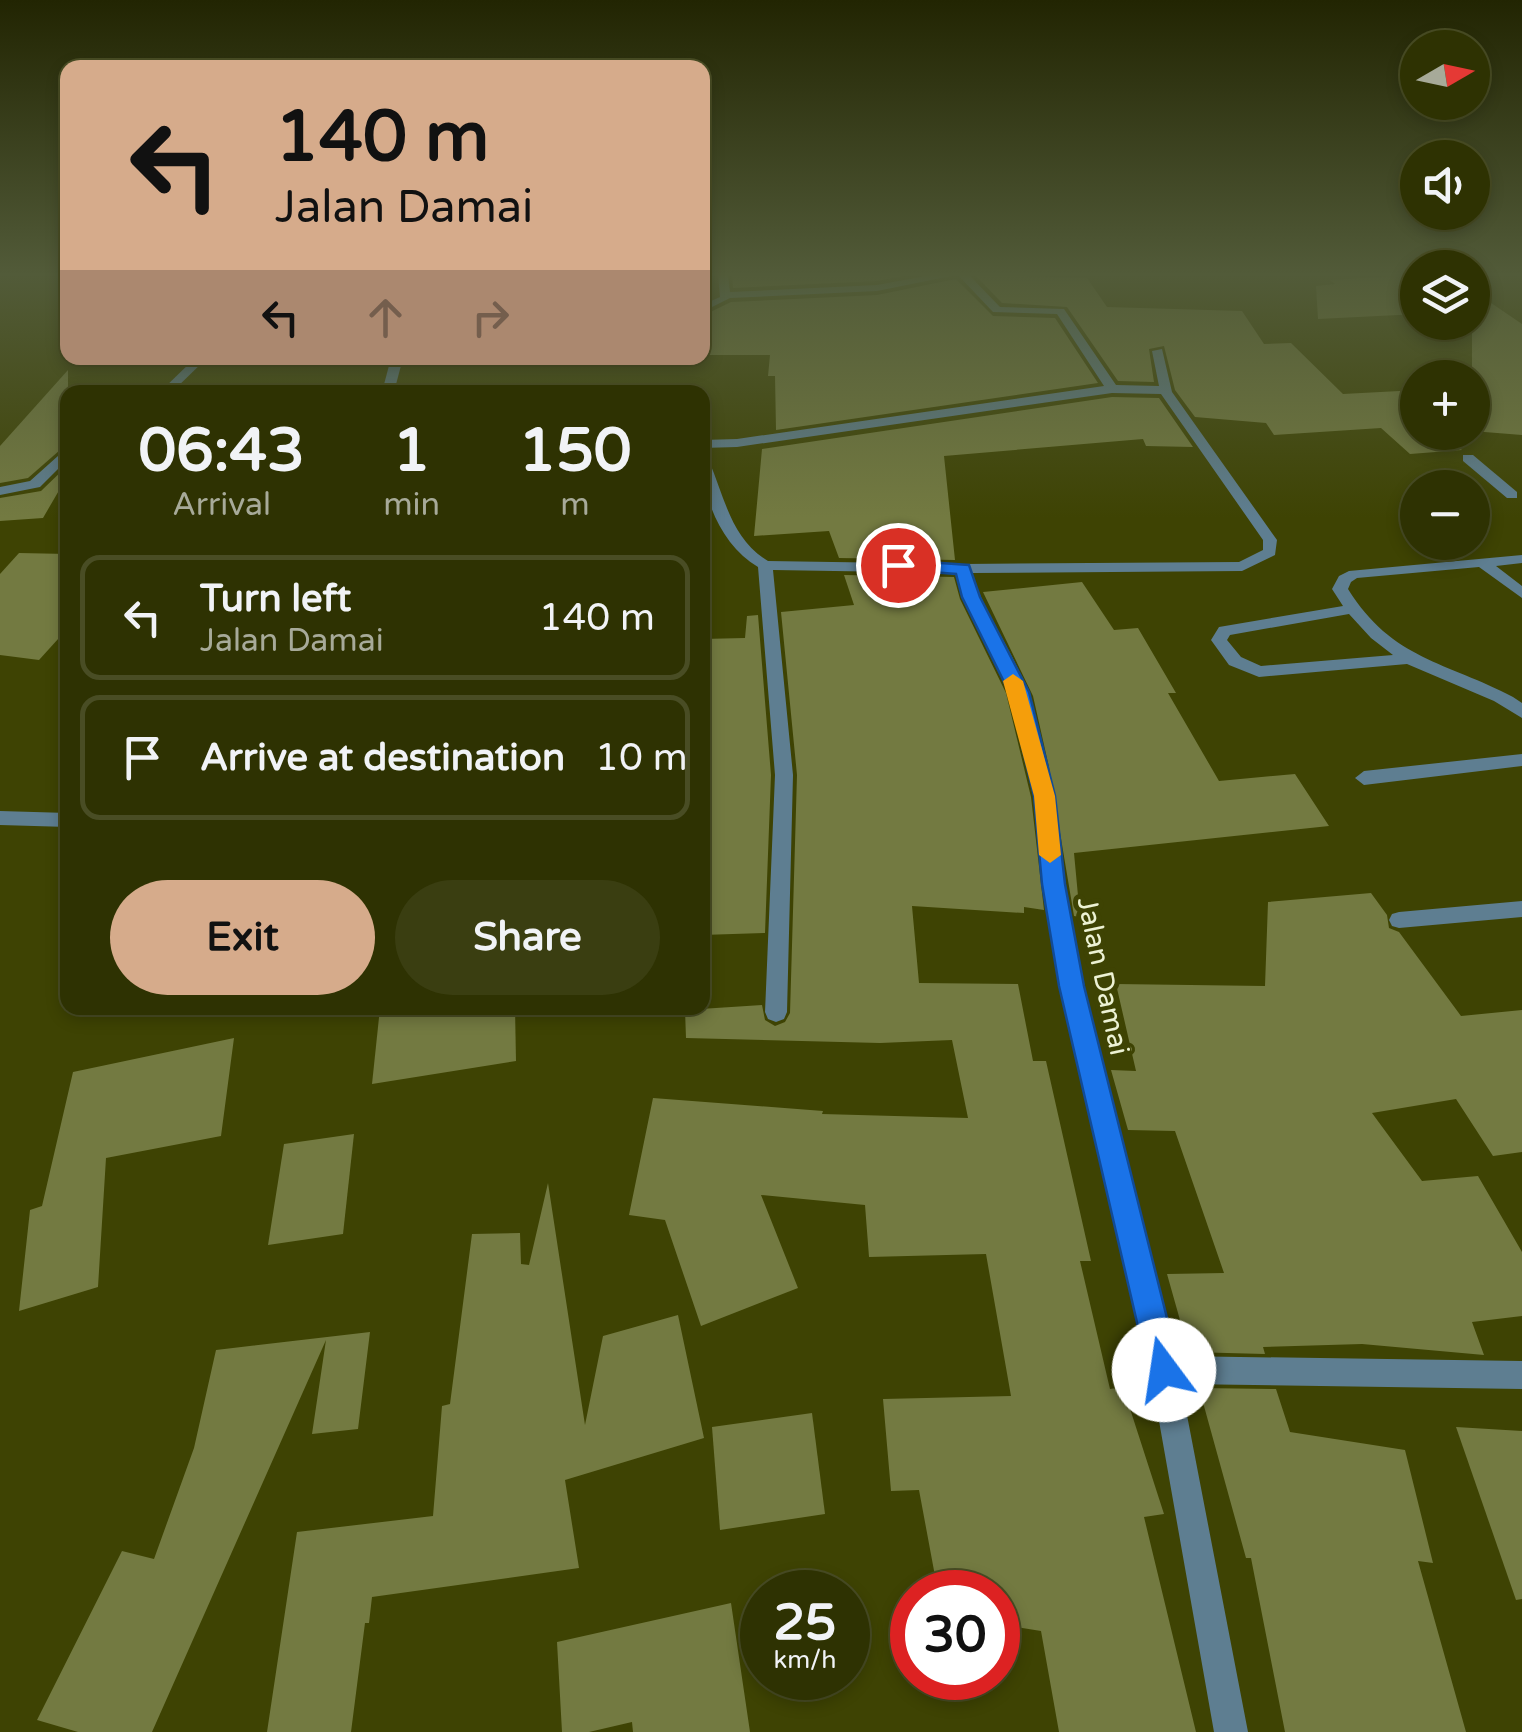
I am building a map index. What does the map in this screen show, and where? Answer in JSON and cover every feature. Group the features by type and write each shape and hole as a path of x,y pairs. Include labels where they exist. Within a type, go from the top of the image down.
{"street":[{"path":"1090,356 1112,389"},
{"path":"710,481 736,545 747,557 765,565 963,569 1242,566 1270,552 1270,540 1165,390 1159,356"},
{"path":"173,385 194,365"},
{"path":"710,444 1112,389 1165,390"},
{"path":"1468,458 1519,498"},
{"path":"0,491 35,484 60,460"},
{"path":"1522,559 1354,574 1344,579 1340,590 1351,610 1405,659 1494,693 1522,712"},
{"path":"1484,563 1522,593"},
{"path":"765,565 784,775 776,1012"},
{"name":"Jalan Damai","path":"963,569 984,626 1019,692 1044,796 1053,884 1072,986 1164,1370 1231,1732"},
{"path":"1351,610 1225,631 1219,640 1235,661 1259,672 1405,659"},
{"path":"1364,778 1522,760"},
{"path":"0,818 60,820"},
{"path":"1399,920 1522,909"},
{"path":"1164,1370 1522,1375"}],"building":[{"path":"770,356 1080,356 1098,383 776,430 775,376 768,376"},
{"path":"1101,356 1150,356 1154,382 1118,381"},
{"path":"1166,356 1304,356 1343,394 1400,391 1400,445 1381,428 1274,435 1266,423 1195,417 1175,390"},
{"path":"1472,356 1522,356 1522,435 1490,432 1490,360 1472,360"},
{"path":"68,370 68,385 60,385 60,450 28,478 0,483 0,446"},
{"path":"1112,397 1159,398 1193,447 1146,446 1143,439 944,456 955,560 839,558 829,531 754,536 762,449"},
{"path":"1406,450 1462,450 1410,454"},
{"path":"60,473 60,489 43,518 0,521 0,498 41,491"},
{"path":"19,553 60,554 60,637 39,660 0,655 0,574"},
{"path":"844,575 954,577 960,599 1006,693 1031,797 1044,910 1024,907 1024,913 912,906 919,983 1018,984 1033,1061 1046,1061 1091,1261 1080,1261 1110,1389 1123,1387 1164,1514 1144,1517 1196,1732 1059,1732 1041,1631 1020,1628 1020,1570 934,1570 919,1490 891,1491 883,1399 1011,1396 986,1254 869,1257 865,1205 761,1195 798,1288 701,1326 665,1220 629,1215 653,1098 823,1111 822,1114 968,1118 952,1040 880,1043 686,1038 685,1015 710,1015 710,1008 762,1005 765,1020 775,1026 785,1022 790,1013 797,775 781,612 854,605"},
{"path":"1082,582 1114,630 1138,628 1176,693 1168,693 1219,781 1295,774 1329,826 1074,853 1080,917 1074,916 1033,696 983,592"},
{"path":"758,615 771,775 765,933 710,935 710,639 745,638 747,616"},
{"path":"1371,893 1387,915 1389,928 1399,932 1461,1016 1522,1010 1522,1152 1493,1156 1456,1099 1372,1113 1422,1181 1478,1176 1522,1252 1522,1316 1472,1322 1484,1355 1362,1344 1263,1347 1265,1354 1189,1352 1167,1274 1224,1273 1175,1131 1128,1130 1111,1070 1136,1071 1116,984 1265,986 1268,902"},
{"path":"379,1015 515,1015 516,1061 372,1084"},
{"path":"234,1038 221,1136 106,1158 98,1287 19,1311 30,1210 42,1206 73,1072"},
{"path":"354,1134 343,1234 268,1245 284,1144"},
{"path":"548,1183 585,1425 603,1336 678,1315 704,1438 565,1480 579,1568 372,1597 351,1732 267,1732 297,1532 433,1516 442,1406 450,1404 472,1234 520,1233 521,1264 529,1265"},
{"path":"370,1332 358,1429 312,1434 326,1340 152,1732 78,1732 37,1720 122,1551 154,1559 194,1448 216,1350"},
{"path":"1199,1388 1276,1389 1290,1432 1405,1450 1433,1563 1418,1561 1466,1732 1285,1732 1251,1558 1246,1558"},
{"path":"812,1413 825,1514 720,1530 712,1427"},
{"path":"1456,1427 1522,1431 1522,1599 1516,1600"},
{"path":"731,1603 740,1664 740,1700 745,1700 750,1732 633,1732 632,1722 589,1732 562,1732 557,1642"}],"slow traffic":[{"path":"1013,681 1044,796 1050,855"}],"route":[{"path":"898,565 963,569 971,597 1019,692 1044,796 1053,884 1072,986 1164,1370"}]}
